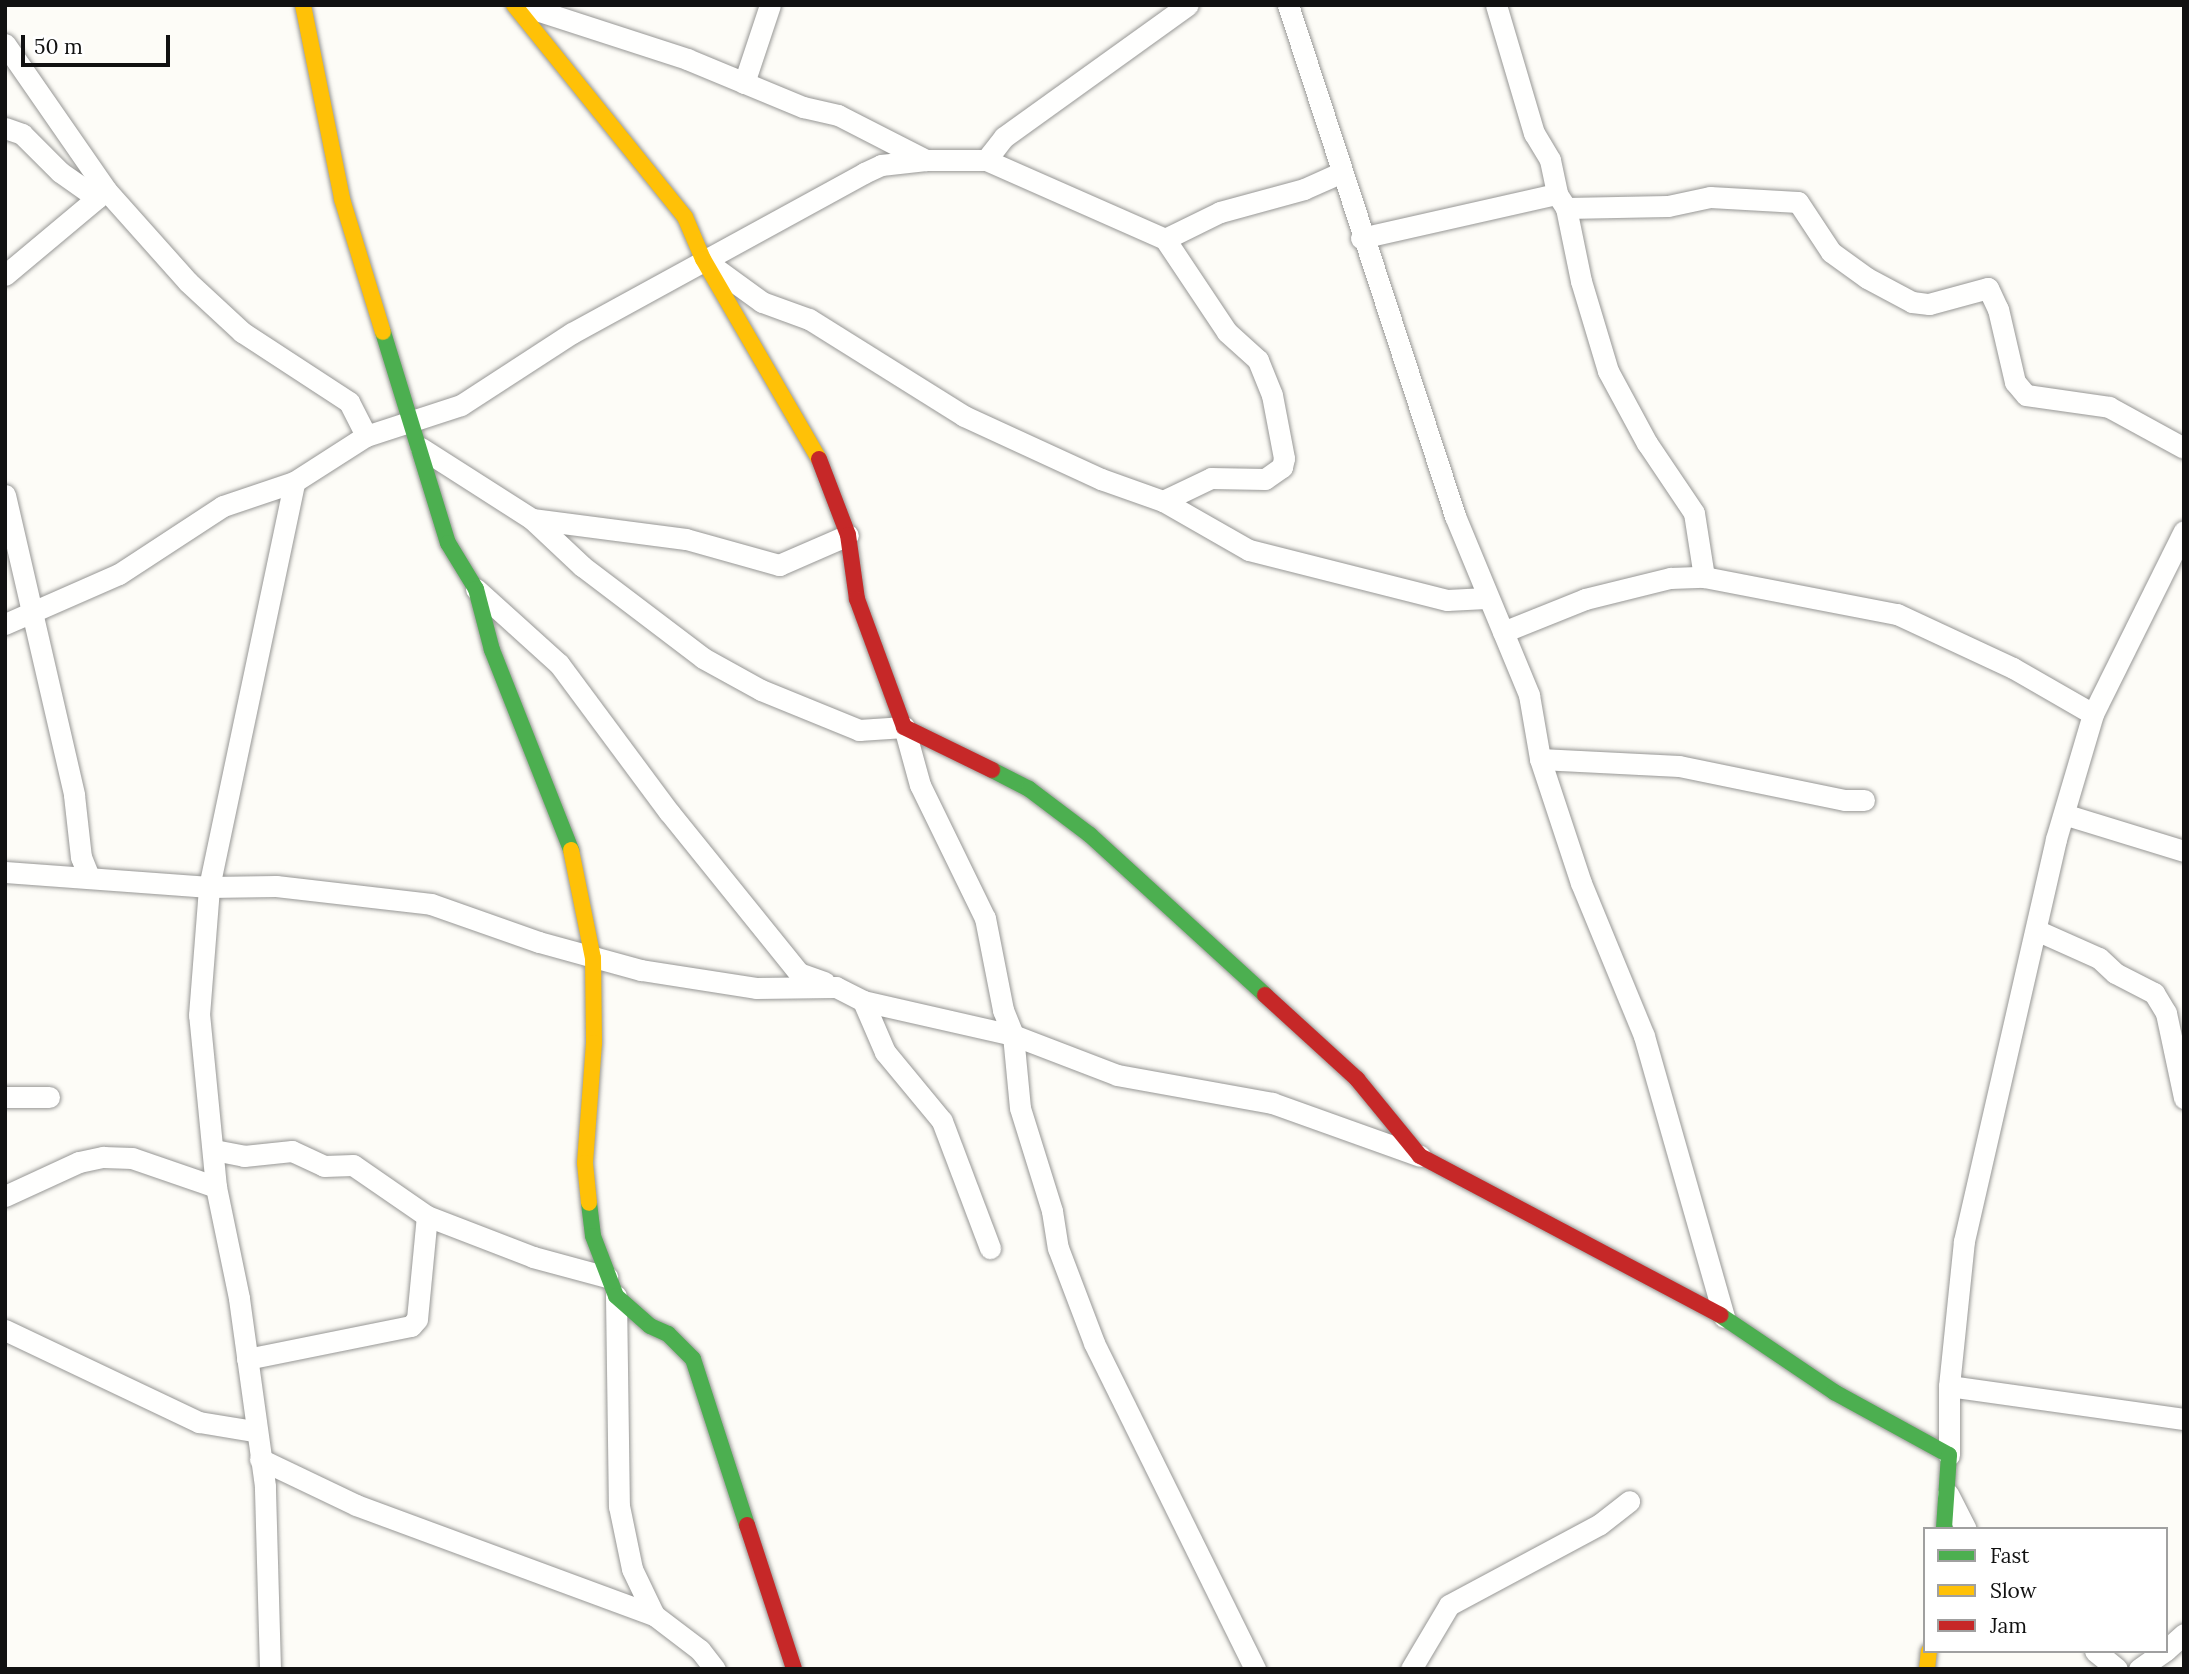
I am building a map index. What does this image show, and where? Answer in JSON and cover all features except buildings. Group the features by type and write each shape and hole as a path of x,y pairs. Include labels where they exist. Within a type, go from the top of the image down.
{"main road":[{"path":"303,5 342,199 448,542 476,589 492,650 568,838 593,958 594,1043 585,1163 593,1236 612,1286 650,1326 668,1334 693,1359 794,1669"},
{"path":"514,5 684,217 703,259 823,466 848,536 857,599 905,727 1029,789 1090,835 1357,1079 1420,1156 1724,1317 1834,1392 1949,1455 1944,1527"}],"street":[{"path":"521,5 648,45 803,107 838,114 926,160"},
{"path":"744,83 770,5"},
{"path":"986,160 1004,137 1188,5"},
{"path":"1288,5 1340,173 1486,598 1529,695 1540,759 1581,883 1644,1036 1724,1317"},
{"path":"1496,5 1534,133 1550,160 1581,281 1608,371 1647,443 1694,513 1704,577"},
{"path":"5,44 102,194 188,282 242,332 349,402 366,436"},
{"path":"5,128 22,134 60,172 102,194"},
{"path":"5,624 119,574 223,506 294,482 366,436 461,405 572,333 703,259 881,165 926,160 986,160 1165,239 1227,332 1258,360 1272,395 1284,458 1282,467 1265,479 1211,478 1163,501"},
{"path":"1165,239 1220,212 1304,189 1340,173"},
{"path":"5,275 102,194"},
{"path":"1362,238 1561,201 1668,206 1710,197 1798,202 1831,252 1867,278 1912,302 1929,304 1988,288 1998,309 2015,382 2026,395 2109,407 2184,448"},
{"path":"703,259 762,302 809,319 964,416 1101,479 1163,501 1249,550 1447,600 1486,598"},
{"path":"421,448 532,519 582,566 703,658 761,690 859,730 905,727 920,785 985,918 1003,1010 1013,1035 1020,1108 1052,1210 1058,1248 1094,1343 1255,1669"},
{"path":"270,1669 270,1564 260,1459 254,1431 247,1359 216,1186 214,1150 203,1087 199,1015 209,887 294,482"},
{"path":"5,495 74,795 81,857 89,877"},
{"path":"532,519 686,539 779,565 848,536"},
{"path":"1949,1455 1949,1387 1964,1241 2056,839 2067,815 2092,715 2184,531"},
{"path":"1503,632 1585,598 1670,578 1704,577 1897,614 2013,668 2092,715"},
{"path":"476,589 559,664 669,812 799,973 836,987 863,1002 1013,1035 1117,1075 1157,1079 1272,1103 1420,1156"},
{"path":"1540,759 1679,766 1845,800 1864,800"},
{"path":"2067,815 2184,850"},
{"path":"5,872 209,887 323,890 431,904 593,958 641,970 756,988 836,987"},
{"path":"2036,930 2099,958 2115,972 2154,993 2166,1013 2184,1098"},
{"path":"863,1002 886,1052 942,1121 990,1248"},
{"path":"5,1097 49,1097"},
{"path":"214,1150 244,1156 292,1150 324,1166 353,1165 428,1216 612,1286 620,1506 632,1569 654,1615"},
{"path":"5,1196 79,1162 103,1157 132,1158 216,1186"},
{"path":"247,1359 411,1326 417,1319 428,1216"},
{"path":"5,1330 199,1422 254,1431"},
{"path":"1949,1387 2184,1419"},
{"path":"260,1459 356,1505 654,1615 700,1650 715,1669"},
{"path":"1948,1494 1965,1527"},
{"path":"1411,1669 1449,1605 1600,1524 1629,1501"},
{"path":"2168,1649 2184,1634"},
{"path":"2097,1653 2117,1669"},
{"path":"2139,1669 2163,1653"}],"traffic: fast":[{"path":"383,332 448,543 476,589 492,650 571,850"},
{"path":"992,770 1029,789 1090,835 1265,995"},
{"path":"589,1203 593,1236 616,1296 650,1326 668,1334 693,1359 747,1525"},
{"path":"1720,1315 1834,1392 1949,1455 1944,1527"}],"traffic: slow":[{"path":"303,5 342,199 383,332"},
{"path":"514,5 685,217 703,259 819,459"},
{"path":"571,850 593,958 594,1043 585,1163 589,1203"},
{"path":"1927,1669 1929,1653"}],"traffic: jam":[{"path":"819,459 848,535 857,599 904,727 992,770"},
{"path":"1265,995 1357,1079 1420,1156 1720,1315"},
{"path":"747,1525 794,1669"}]}
